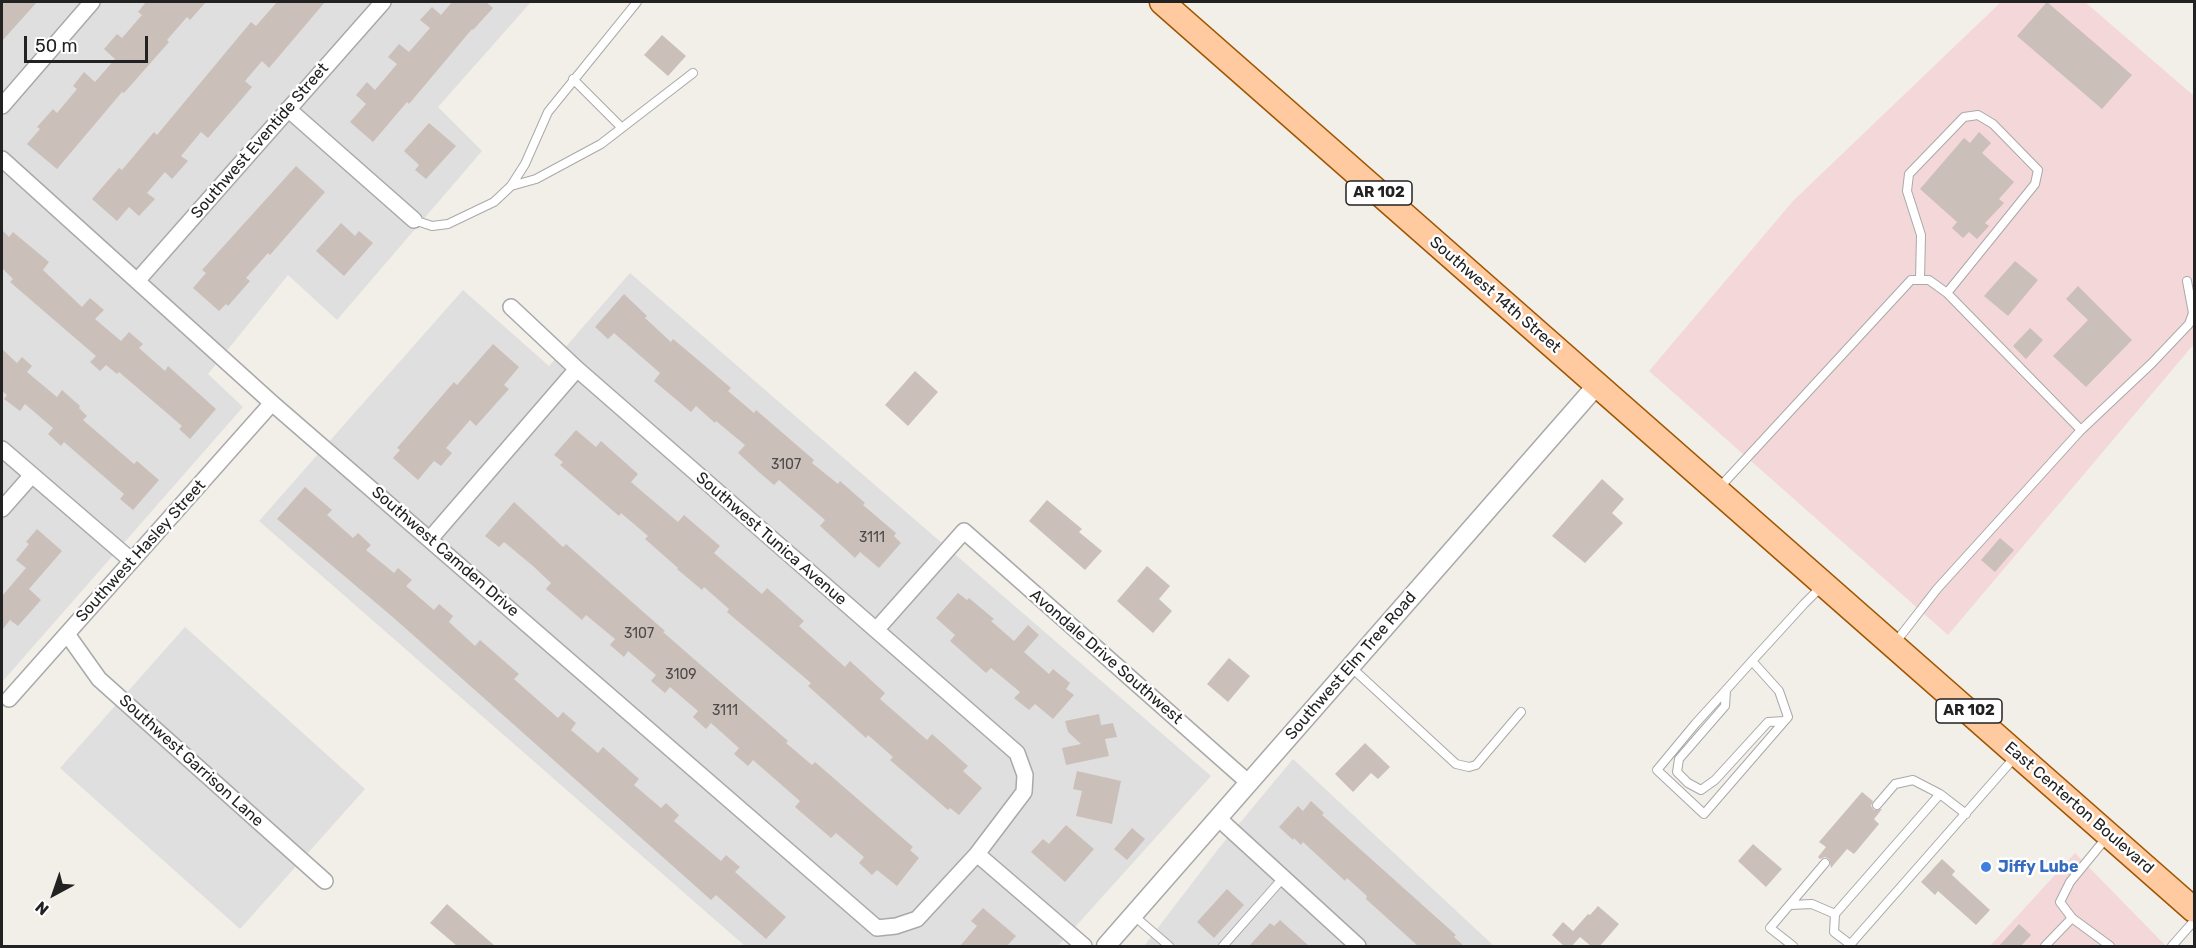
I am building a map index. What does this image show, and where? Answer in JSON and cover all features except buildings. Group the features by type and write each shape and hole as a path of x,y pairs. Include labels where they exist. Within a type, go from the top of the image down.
{"main road":[{"name":"Southwest 14th Street","path":"1162,2 1827,585"},
{"name":"East Centerton Boulevard","path":"1827,585 2194,910"}],"street":[{"path":"2,106 92,2"},
{"name":"Southwest Eventide Street","path":"137,281 383,2"},
{"path":"288,109 414,220"},
{"name":"Southwest Camden Drive","path":"2,159 272,404 877,928 896,926 917,919 977,854"},
{"name":"Southwest Tunica Avenue","path":"511,307 577,369 1017,753 1025,776 1024,792 977,854"},
{"path":"430,539 577,369"},
{"name":"Southwest Elm Tree Road","path":"1106,946 1597,385"},
{"name":"Southwest Hasley Street","path":"9,699 272,404"},
{"path":"2,449 132,561"},
{"path":"2,509 32,475"},
{"name":"Avondale Drive Southwest","path":"876,630 964,531 1249,783"},
{"name":"Southwest Garrison Lane","path":"67,634 99,679 325,881"},
{"path":"1218,818 1358,946"},
{"path":"977,854 1084,946"}],"lane":[{"path":"414,220 432,226 448,224 494,202 511,186 525,164 548,112 637,2"},
{"path":"511,186 536,179 584,154 693,73"},
{"path":"573,79 622,128"},
{"path":"1920,280 1921,235 1907,191 1909,174 1964,117 1978,115 1993,124 2038,170 2036,184 1947,293"},
{"path":"1717,489 1911,280 1929,280 1947,293 2080,430"},
{"path":"1894,645 1944,581 2080,430 2152,363 2189,324 2193,313 2187,281"},
{"path":"1752,661 1779,691 1788,717 1704,814 1657,770 1752,661 1827,585"},
{"path":"1350,667 1455,764 1469,767 1476,765 1521,712"},
{"path":"1726,690 1725,706 1679,759 1677,772 1688,783 1701,790 1715,780 1768,722 1784,721"},
{"path":"1940,794 1835,914 1834,932 1850,946 2018,754"},
{"path":"1877,805 1895,784 1913,780 1940,794 1966,814"},
{"path":"2109,835 2070,882 2060,902 2072,918 2110,946"},
{"path":"1793,946 1770,928 1825,864"},
{"path":"1223,946 1283,878"},
{"path":"1790,905 1812,904 1835,914"},
{"path":"1133,915 1169,946"},
{"path":"2045,946 2072,918"},
{"path":"2172,946 2194,921"}],"shaded area":[{"path":"2,2 531,2 438,107 482,151 337,320 288,275 208,374 243,407 2,682"},
{"path":"2001,2 2085,2 2194,96 2194,344 1948,635 1649,371 1793,201"},
{"path":"630,273 1211,776 1058,946 745,946 259,521 463,290 549,366"},
{"path":"185,627 365,789 240,929 60,768"},
{"path":"1293,759 1494,946 1144,946 1219,848"},
{"path":"2075,853 2160,940 2166,946 1990,946"}],"place":[{"name":"Jiffy Lube","path":"1986,867"}]}
